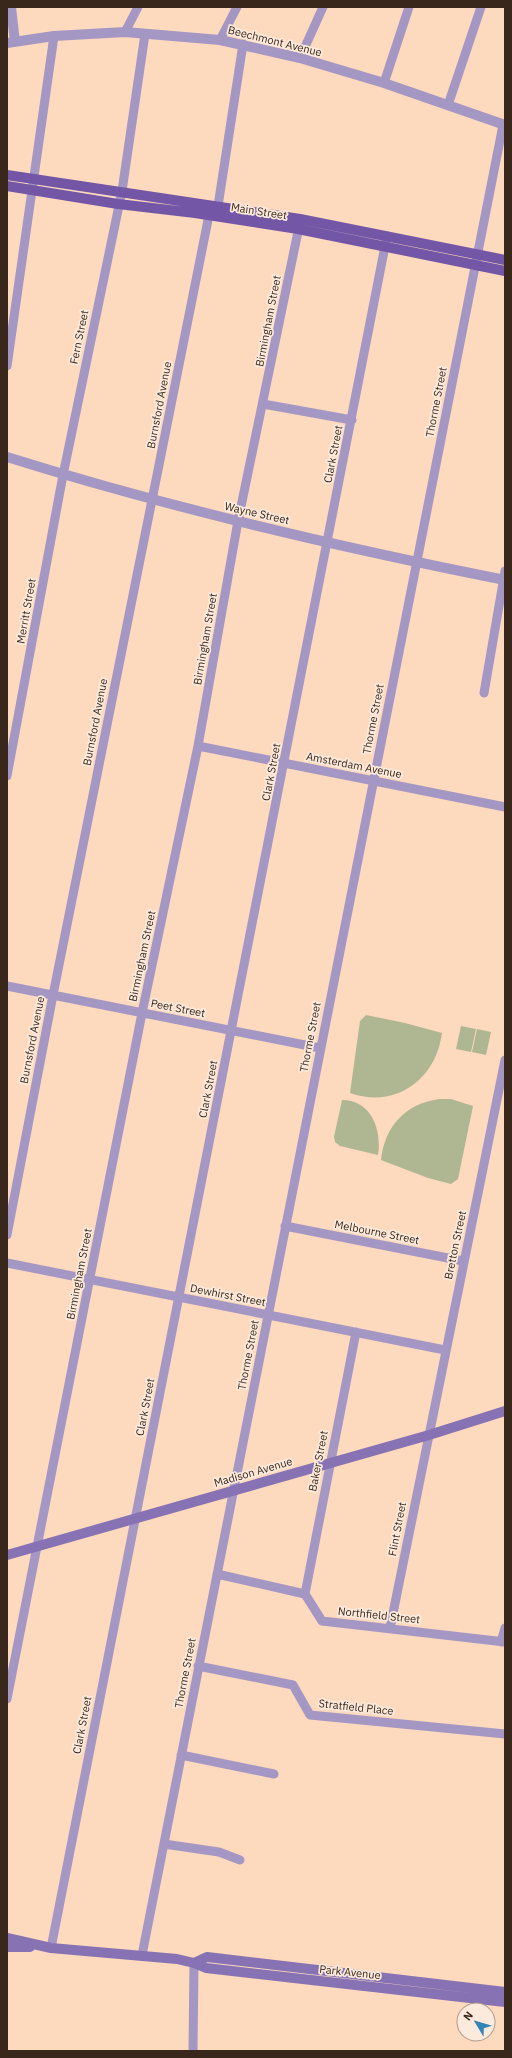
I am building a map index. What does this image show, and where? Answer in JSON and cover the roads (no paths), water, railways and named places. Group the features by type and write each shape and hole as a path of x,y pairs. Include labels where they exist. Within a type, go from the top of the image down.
{"main road":[{"name":"Main Street","path":"7,175 122,191 300,219 505,260"},
{"name":"Main Street","path":"7,186 118,204 209,215 298,229 505,271"},
{"name":"Madison Avenue","path":"7,1555 505,1412"},
{"name":"Park Avenue","path":"7,1938 47,1947"},
{"name":"Park Avenue","path":"7,1947 47,1947 142,1954 194,1962 206,1968 505,2002"},
{"name":"Park Avenue","path":"194,1962 207,1957 505,1992"}],"street":[{"path":"11,7 11,42"},
{"path":"125,32 138,7"},
{"path":"220,40 237,7"},
{"path":"300,58 323,7"},
{"path":"384,83 409,7"},
{"path":"448,105 481,7"},
{"name":"Beechmont Avenue","path":"11,42 54,36 125,32 220,40 300,58 384,83 504,125"},
{"name":"Fern Street","path":"63,475 118,204 122,191 145,34"},
{"path":"7,366 8,350 54,36"},
{"path":"209,215 218,206 243,44"},
{"name":"Thorme Street","path":"142,1954 416,562 504,125"},
{"name":"Burnsford Avenue","path":"7,1235 52,995 209,215"},
{"name":"Birmingham Street","path":"7,1698 142,1013 198,746 238,521 300,219"},
{"name":"Clark Street","path":"47,1947 179,1297 387,236"},
{"path":"263,404 352,420"},
{"name":"Wayne Street","path":"7,458 63,475 238,521 416,562 504,577"},
{"name":"Merritt Street","path":"7,776 9,758 63,475"},
{"path":"484,693 504,577"},
{"name":"Amsterdam Avenue","path":"198,746 505,807"},
{"name":"Peet Street","path":"7,986 320,1048"},
{"name":"Bretton Street","path":"429,1435 463,1261 503,1080 505,1060"},
{"name":"Melbourne Street","path":"285,1226 463,1261"},
{"name":"Dewhirst Street","path":"7,1263 445,1350"},
{"name":"Baker Street","path":"305,1594 356,1332"},
{"name":"Flint Street","path":"390,1628 429,1435"},
{"path":"217,1574 305,1594"},
{"name":"Northfield Street","path":"305,1594 322,1620 503,1642"},
{"path":"503,1642 505,1628"},
{"name":"Stratfield Place","path":"198,1666 293,1686 310,1715 505,1734"},
{"path":"181,1755 274,1774"},
{"path":"164,1844 219,1852 240,1860"},
{"path":"193,2051 194,1962"}]}
